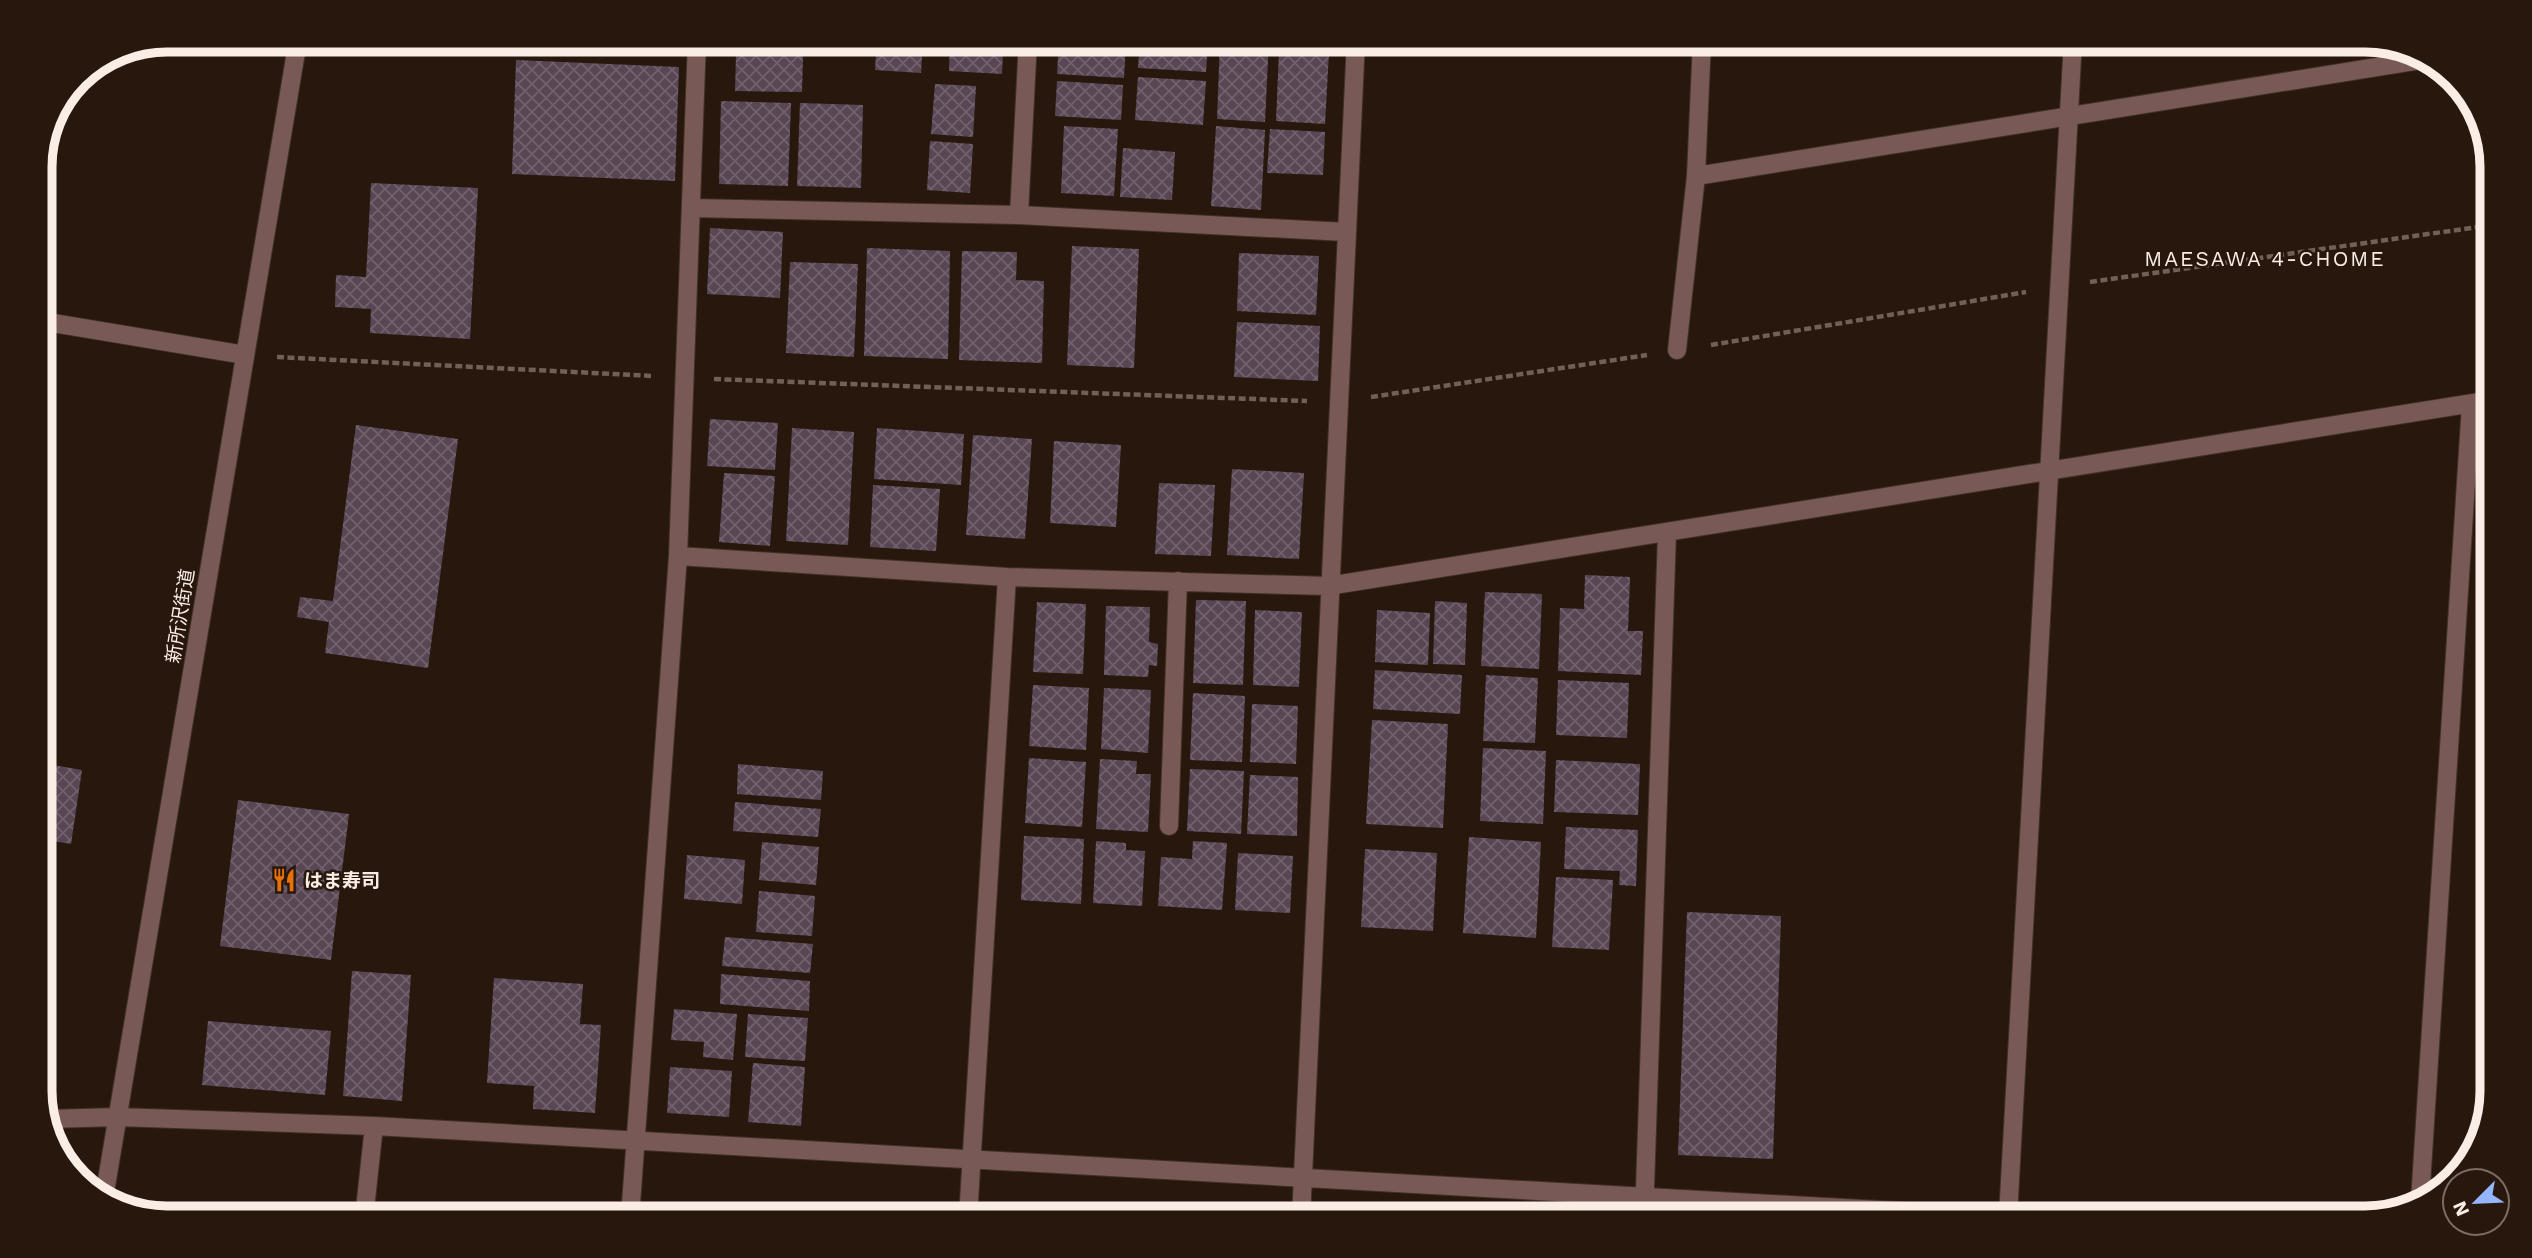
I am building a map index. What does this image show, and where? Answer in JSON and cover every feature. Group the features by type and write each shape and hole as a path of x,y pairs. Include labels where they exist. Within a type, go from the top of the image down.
{"street":[{"name":"新所沢街道","path":"106,1187 296,52"},
{"path":"631,1206 678,556 697,52"},
{"path":"1020,215 1027,52"},
{"path":"1302,1206 1328,586 1355,52"},
{"path":"1677,350 1696,176 1701,52"},
{"path":"2017,1206 2072,52"},
{"path":"1696,176 2409,62"},
{"path":"691,208 1020,215 1346,232"},
{"path":"53,323 245,355"},
{"path":"678,556 1007,577 1328,586 2050,473 2479,402"},
{"path":"2421,1190 2471,404"},
{"path":"1644,1206 1667,533"},
{"path":"968,1206 1007,577"},
{"path":"1169,826 1178,581"},
{"path":"57,1119 118,1117 374,1126 1811,1206"},
{"path":"365,1206 374,1126"}],"building":[{"path":"476,52 555,52 555,55"},
{"path":"876,52 922,52 921,73 875,70"},
{"path":"950,52 1003,52 1002,74 949,71"},
{"path":"1058,52 1125,52 1124,78 1057,74"},
{"path":"1139,52 1207,52 1206,72 1138,68"},
{"path":"1220,52 1268,52 1265,122 1217,119"},
{"path":"1279,52 1329,53 1325,124 1276,121"},
{"path":"736,54 803,56 802,92 735,91"},
{"path":"516,60 679,67 675,181 512,174"},
{"path":"1138,77 1206,81 1203,125 1135,120"},
{"path":"1057,81 1123,85 1121,120 1055,116"},
{"path":"935,84 976,86 973,137 931,134"},
{"path":"721,101 791,103 788,186 719,184"},
{"path":"800,103 863,105 861,188 797,186"},
{"path":"1064,126 1118,129 1114,196 1061,193"},
{"path":"1216,126 1265,130 1261,210 1211,206"},
{"path":"1270,129 1325,132 1323,175 1267,173"},
{"path":"930,141 973,144 970,193 927,190"},
{"path":"1123,148 1175,152 1172,200 1120,197"},
{"path":"371,183 478,188 470,339 370,333 371,309 335,307 336,275 366,277"},
{"path":"710,228 783,232 780,298 707,294"},
{"path":"1072,246 1139,249 1134,368 1067,365"},
{"path":"867,248 950,251 948,359 864,356"},
{"path":"962,251 1017,252 1016,280 1044,281 1042,363 959,360"},
{"path":"1239,253 1319,256 1316,315 1237,311"},
{"path":"790,262 858,264 854,357 786,353"},
{"path":"1237,322 1320,326 1318,381 1234,377"},
{"path":"710,419 778,423 775,470 707,466"},
{"path":"356,425 458,439 428,668 325,653 329,622 297,617 300,597 333,601"},
{"path":"792,428 854,432 848,545 786,541"},
{"path":"877,428 964,434 961,485 874,479"},
{"path":"973,435 1032,439 1025,539 966,535"},
{"path":"1054,441 1121,445 1116,527 1050,523"},
{"path":"1232,469 1304,473 1299,559 1227,555"},
{"path":"724,473 775,476 770,546 719,542"},
{"path":"1159,483 1215,485 1211,556 1155,554"},
{"path":"873,485 940,489 936,551 870,547"},
{"path":"1585,575 1630,577 1628,631 1643,631 1641,675 1558,671 1560,608 1584,609"},
{"path":"1485,592 1542,594 1539,669 1481,666"},
{"path":"1196,600 1246,601 1243,685 1193,683"},
{"path":"1435,601 1467,603 1465,665 1433,664"},
{"path":"1037,602 1086,604 1083,674 1033,672"},
{"path":"1106,606 1150,607 1149,642 1158,644 1157,666 1149,665 1148,677 1104,675"},
{"path":"1255,610 1302,612 1299,687 1253,685"},
{"path":"1377,610 1430,613 1428,665 1375,662"},
{"path":"1375,670 1462,675 1460,714 1373,709"},
{"path":"1486,675 1538,678 1535,743 1483,741"},
{"path":"1558,680 1629,683 1627,738 1556,735"},
{"path":"1033,685 1089,688 1086,750 1029,746"},
{"path":"1104,688 1151,690 1148,753 1101,749"},
{"path":"1193,693 1245,696 1242,762 1190,760"},
{"path":"1252,704 1298,706 1296,764 1250,762"},
{"path":"1372,720 1448,724 1443,828 1366,824"},
{"path":"1483,748 1546,751 1543,824 1480,821"},
{"path":"1029,758 1086,762 1082,827 1025,823"},
{"path":"1100,759 1137,761 1136,774 1151,774 1148,832 1096,829"},
{"path":"1556,760 1640,764 1638,815 1554,812"},
{"path":"738,764 823,771 821,800 737,794"},
{"path":"53,765 82,770 71,844 53,841"},
{"path":"1190,769 1244,771 1241,834 1187,831"},
{"path":"1250,775 1298,777 1297,836 1247,834"},
{"name":"はま寿司","path":"238,800 349,814 331,960 220,946"},
{"path":"735,802 821,809 818,837 733,831"},
{"path":"1566,827 1638,830 1636,886 1619,885 1620,871 1564,869"},
{"path":"1024,836 1084,839 1081,904 1021,900"},
{"path":"1469,837 1541,842 1536,938 1463,933"},
{"path":"1096,841 1126,843 1126,850 1145,851 1142,906 1093,903"},
{"path":"1193,841 1227,843 1222,910 1158,906 1161,857 1192,859"},
{"path":"762,842 819,847 816,885 759,880"},
{"path":"1365,849 1437,853 1433,931 1361,927"},
{"path":"1238,853 1293,856 1290,913 1235,910"},
{"path":"687,855 745,860 742,904 684,899"},
{"path":"1556,877 1613,880 1609,950 1552,947"},
{"path":"759,891 815,896 812,936 756,932"},
{"path":"1687,912 1781,916 1773,1159 1678,1155"},
{"path":"725,937 813,944 810,973 722,966"},
{"path":"352,971 411,975 402,1101 343,1096"},
{"path":"721,974 810,981 809,1011 720,1004"},
{"path":"494,978 583,984 580,1024 601,1025 595,1113 533,1109 534,1086 487,1083"},
{"path":"674,1009 737,1014 733,1060 703,1057 704,1042 671,1040"},
{"path":"748,1014 808,1018 805,1061 745,1057"},
{"path":"208,1021 331,1031 325,1095 202,1085"},
{"path":"753,1063 805,1067 801,1126 748,1122"},
{"path":"670,1067 732,1071 729,1117 667,1113"}],"place":[{"name":"はま寿司","path":"284,880"}],"district":[{"name":"MAESAWA 4-CHOME","path":"2265,258"}]}
